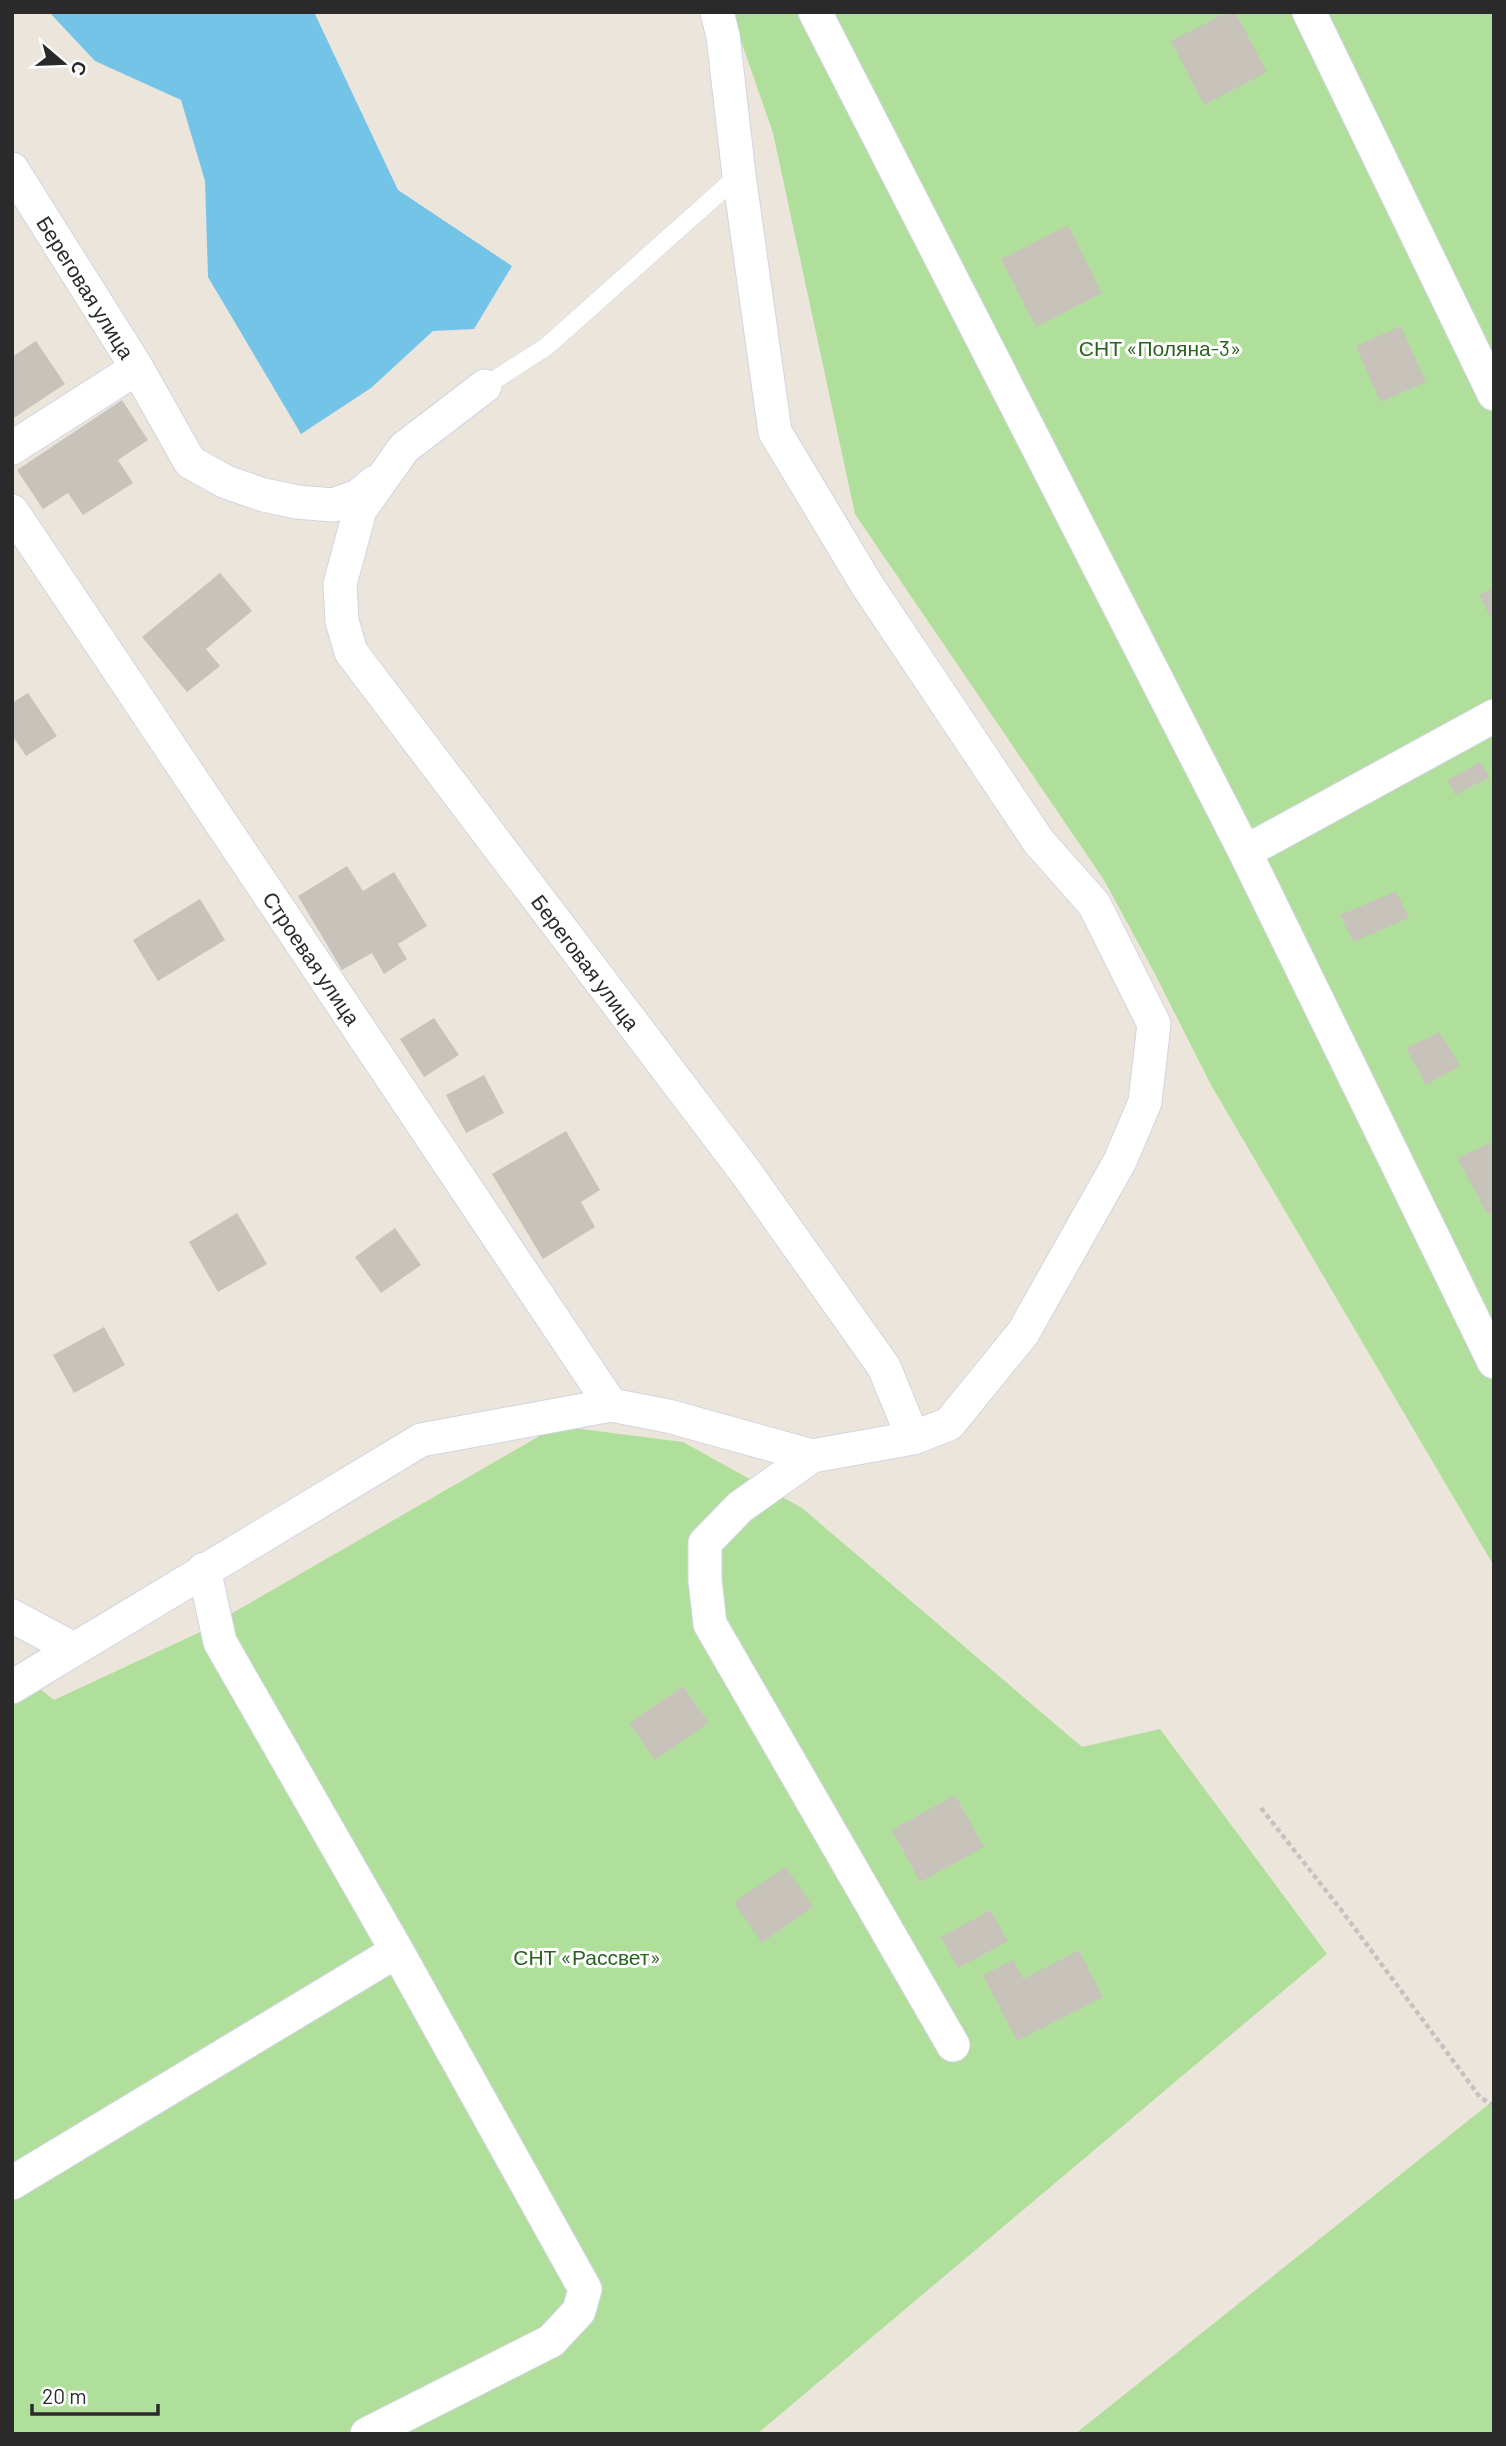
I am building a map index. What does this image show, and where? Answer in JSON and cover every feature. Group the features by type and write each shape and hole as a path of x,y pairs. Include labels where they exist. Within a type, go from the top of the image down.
{"street":[{"path":"717,12 723,36 739,175 775,432 867,585 1039,842 1094,904 1154,1024 1144,1102 1120,1161 1023,1333 949,1424 913,1438 812,1456 740,1507 705,1543 705,1580 710,1624 953,2045"},
{"path":"815,12 1245,852 1494,1362"},
{"path":"1309,12 1494,394"},
{"name":"Береговая улица","path":"12,169 137,368 190,462 226,482 264,495 333,505 358,496 385,474"},
{"name":"Береговая улица","path":"12,448 137,368"},
{"name":"Береговая улица","path":"485,386 404,448 360,510 340,584 342,621 351,652 747,1174 884,1367 913,1438"},
{"name":"Строевая улица","path":"12,511 611,1405"},
{"path":"1245,852 1494,716"},
{"path":"12,1687 421,1440 611,1405 668,1416 812,1456"},
{"path":"204,1569 220,1642 397,1951 585,2289 579,2311 551,2341 366,2434"},
{"path":"12,1616 74,1649"},
{"path":"12,2183 397,1951"}],"lane":[{"path":"485,386 546,347 739,175"}],"path":[{"path":"1261,1808 1342,1910 1480,2097 1494,2106"}],"green space":[{"name":"СНТ «Поляна-3»","path":"731,12 1494,12 1494,1566 1211,1085 1104,880 855,514 773,133"},
{"name":"СНТ «Рассвет»","path":"557,1426 683,1442 802,1508 1082,1747 1160,1729 1327,1954 757,2434 12,2434 12,1667 54,1700 196,1634"},
{"path":"1494,2100 1494,2434 1075,2434"}],"water":[{"path":"49,12 314,12 398,190 512,266 474,329 433,331 371,388 301,434 208,277 205,181 181,100 95,61"}],"building":[{"path":"1227,12 1235,12 1267,72 1204,105 1171,41"},
{"path":"1068,225 1102,293 1036,327 1001,259"},
{"path":"1401,326 1426,382 1380,402 1356,346"},
{"path":"36,341 65,384 12,419 12,357"},
{"path":"122,400 148,440 118,460 133,483 83,515 68,493 43,509 17,470"},
{"path":"220,573 252,611 206,649 220,666 187,692 142,637"},
{"path":"1494,588 1494,624 1479,595"},
{"path":"28,693 57,736 26,756 12,735 12,703"},
{"path":"1481,762 1490,777 1455,795 1447,780"},
{"path":"347,866 363,891 394,872 427,926 398,944 407,959 384,974 372,953 342,970 298,896"},
{"path":"1396,891 1409,918 1353,942 1340,915"},
{"path":"200,899 225,940 158,981 133,940"},
{"path":"434,1018 459,1055 424,1077 400,1039"},
{"path":"1440,1032 1460,1066 1426,1085 1406,1048"},
{"path":"484,1075 504,1113 466,1133 446,1095"},
{"path":"566,1131 600,1190 581,1202 595,1227 543,1259 492,1174"},
{"path":"1494,1141 1494,1212 1488,1215 1457,1158"},
{"path":"237,1213 267,1264 218,1292 189,1242"},
{"path":"395,1228 421,1265 381,1293 355,1257"},
{"path":"104,1327 125,1365 74,1393 53,1355"},
{"path":"683,1686 709,1723 655,1760 629,1723"},
{"path":"955,1795 984,1847 920,1882 892,1830"},
{"path":"786,1867 813,1907 762,1943 734,1902"},
{"path":"990,1910 1008,1941 958,1968 941,1937"},
{"path":"1079,1950 1103,1997 1017,2041 983,1975 1013,1960 1023,1979"}]}
